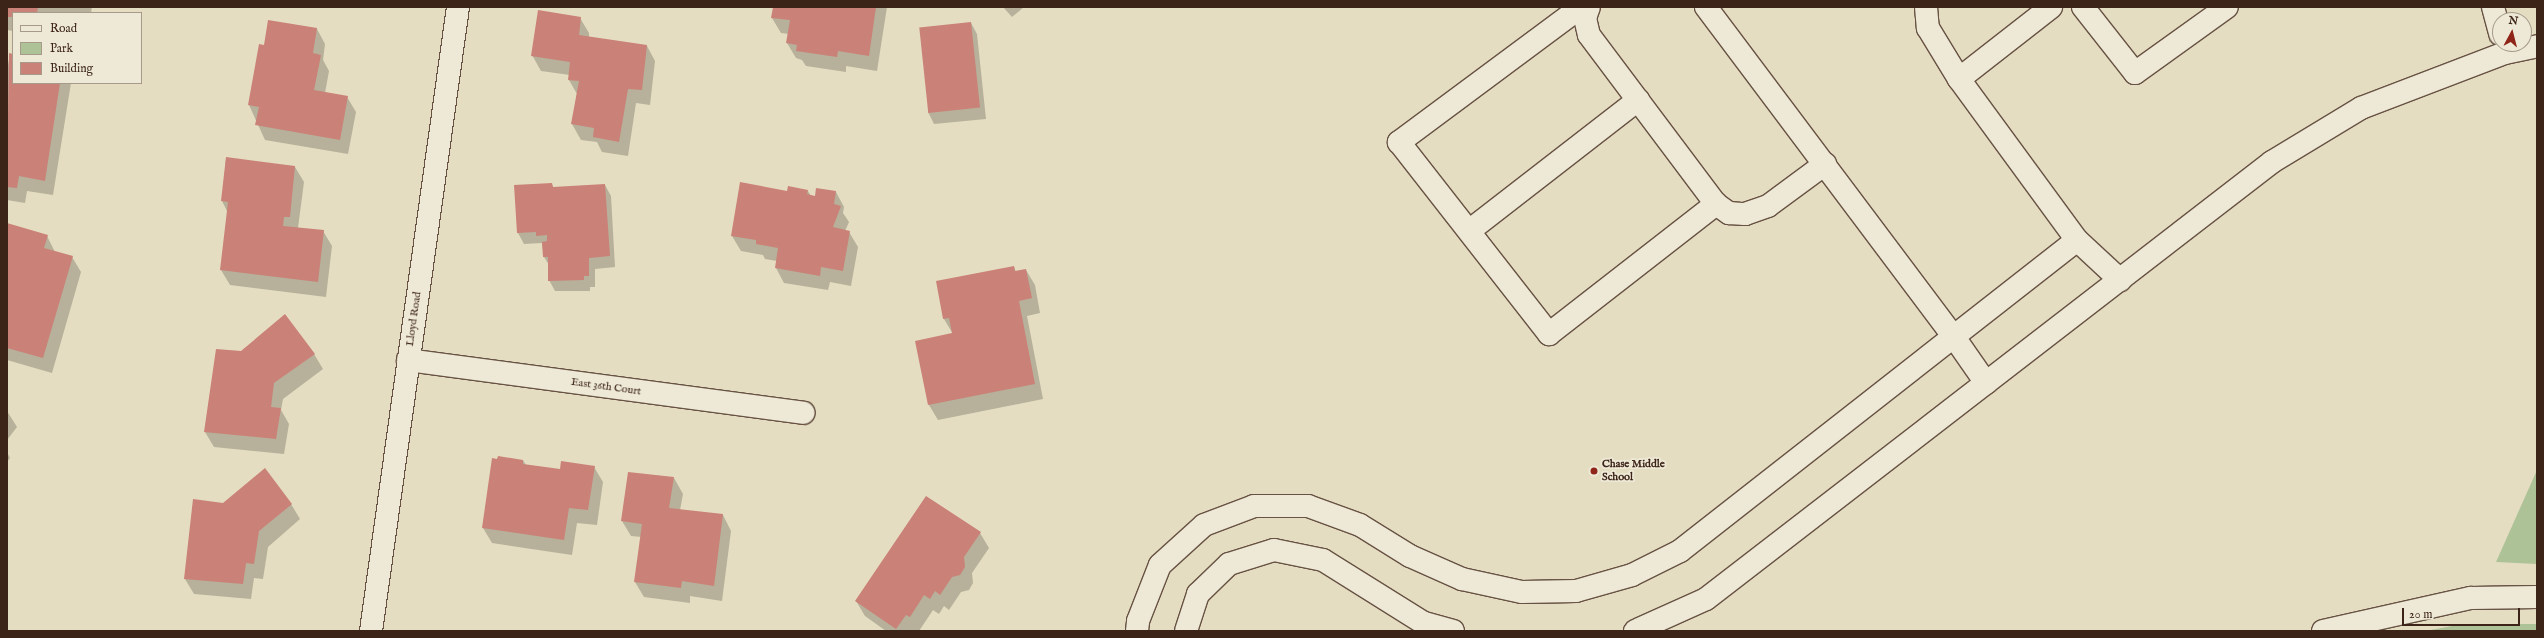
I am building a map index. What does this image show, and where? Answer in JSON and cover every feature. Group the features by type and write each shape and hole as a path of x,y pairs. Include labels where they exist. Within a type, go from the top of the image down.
{"street":[{"name":"Lloyd Road","path":"371,631 458,7"},
{"path":"1581,7 1399,142 1549,334 1716,204"},
{"path":"1589,7 1585,18 1589,35 1716,204 1729,213 1745,214 1768,206 1825,164"},
{"path":"1706,7 1954,336 1986,383"},
{"path":"1926,7 1928,28 1959,79 2077,240 2120,280"},
{"path":"1959,79 2050,7"},
{"path":"2083,7 2135,73 2227,7"},
{"path":"1635,631 1706,599 2272,162 2361,108 2492,49"},
{"path":"1469,231 1638,100"},
{"path":"1137,631 1138,621 1160,565 1204,525 1254,506 1308,506 1360,525 1410,556 1462,579 1522,592 1576,592 1632,575 1680,552 2077,240"},
{"name":"East 36th Court","path":"408,360 803,413"},
{"path":"1186,631 1198,594 1229,564 1274,550 1323,560 1424,623 1453,631"},
{"path":"2323,631 2471,598 2537,598"}],"green space":[{"path":"2537,470 2537,564 2496,562"},
{"path":"2463,624 2537,624 2537,631 2425,631"}],"building":[{"path":"7,7 38,7 37,12 12,12 12,17 7,17"},
{"path":"773,7 876,7 869,56 838,51 837,57 796,51 797,45 786,43 790,20 771,18"},
{"path":"538,10 581,17 579,35 647,45 642,90 628,89 619,142 593,137 594,128 571,124 579,81 568,80 570,62 531,56"},
{"path":"268,20 317,28 313,53 321,55 314,90 348,96 340,140 255,125 259,107 248,105 259,44 264,45"},
{"path":"971,22 980,108 928,113 919,27"},
{"path":"9,53 12,54 12,84 60,84 45,181 19,176 17,188 7,187"},
{"path":"226,157 295,166 290,217 284,217 283,226 324,230 318,282 220,270 228,202 221,201"},
{"path":"740,182 787,191 788,186 808,190 807,194 815,196 816,188 836,191 834,204 841,206 833,227 850,231 843,271 821,267 820,276 775,268 778,248 756,244 756,240 731,236"},
{"path":"552,183 553,187 605,184 610,256 589,258 589,276 584,276 584,280 548,281 548,257 543,257 542,242 547,241 547,235 536,236 536,232 517,233 514,185"},
{"path":"7,223 48,235 44,248 73,256 43,358 7,348"},
{"path":"1014,266 1015,271 1026,269 1032,298 1019,301 1035,384 928,405 915,341 952,333 949,318 943,319 936,281"},
{"path":"285,314 315,354 274,383 271,407 281,408 276,439 204,432 216,349 241,351"},
{"path":"498,456 523,460 523,464 560,469 561,461 595,466 588,510 569,508 564,540 482,528 492,458 497,459"},
{"path":"265,468 292,504 259,531 254,564 246,563 243,584 184,579 193,499 223,503"},
{"path":"628,472 674,477 669,508 723,514 714,586 682,581 681,588 634,582 642,524 621,521"},
{"path":"926,496 981,532 964,557 965,567 960,575 952,577 940,595 935,591 930,599 924,595 910,617 906,615 896,629 855,601"}],"place":[{"name":"Chase Middle School","path":"1594,471"}]}
